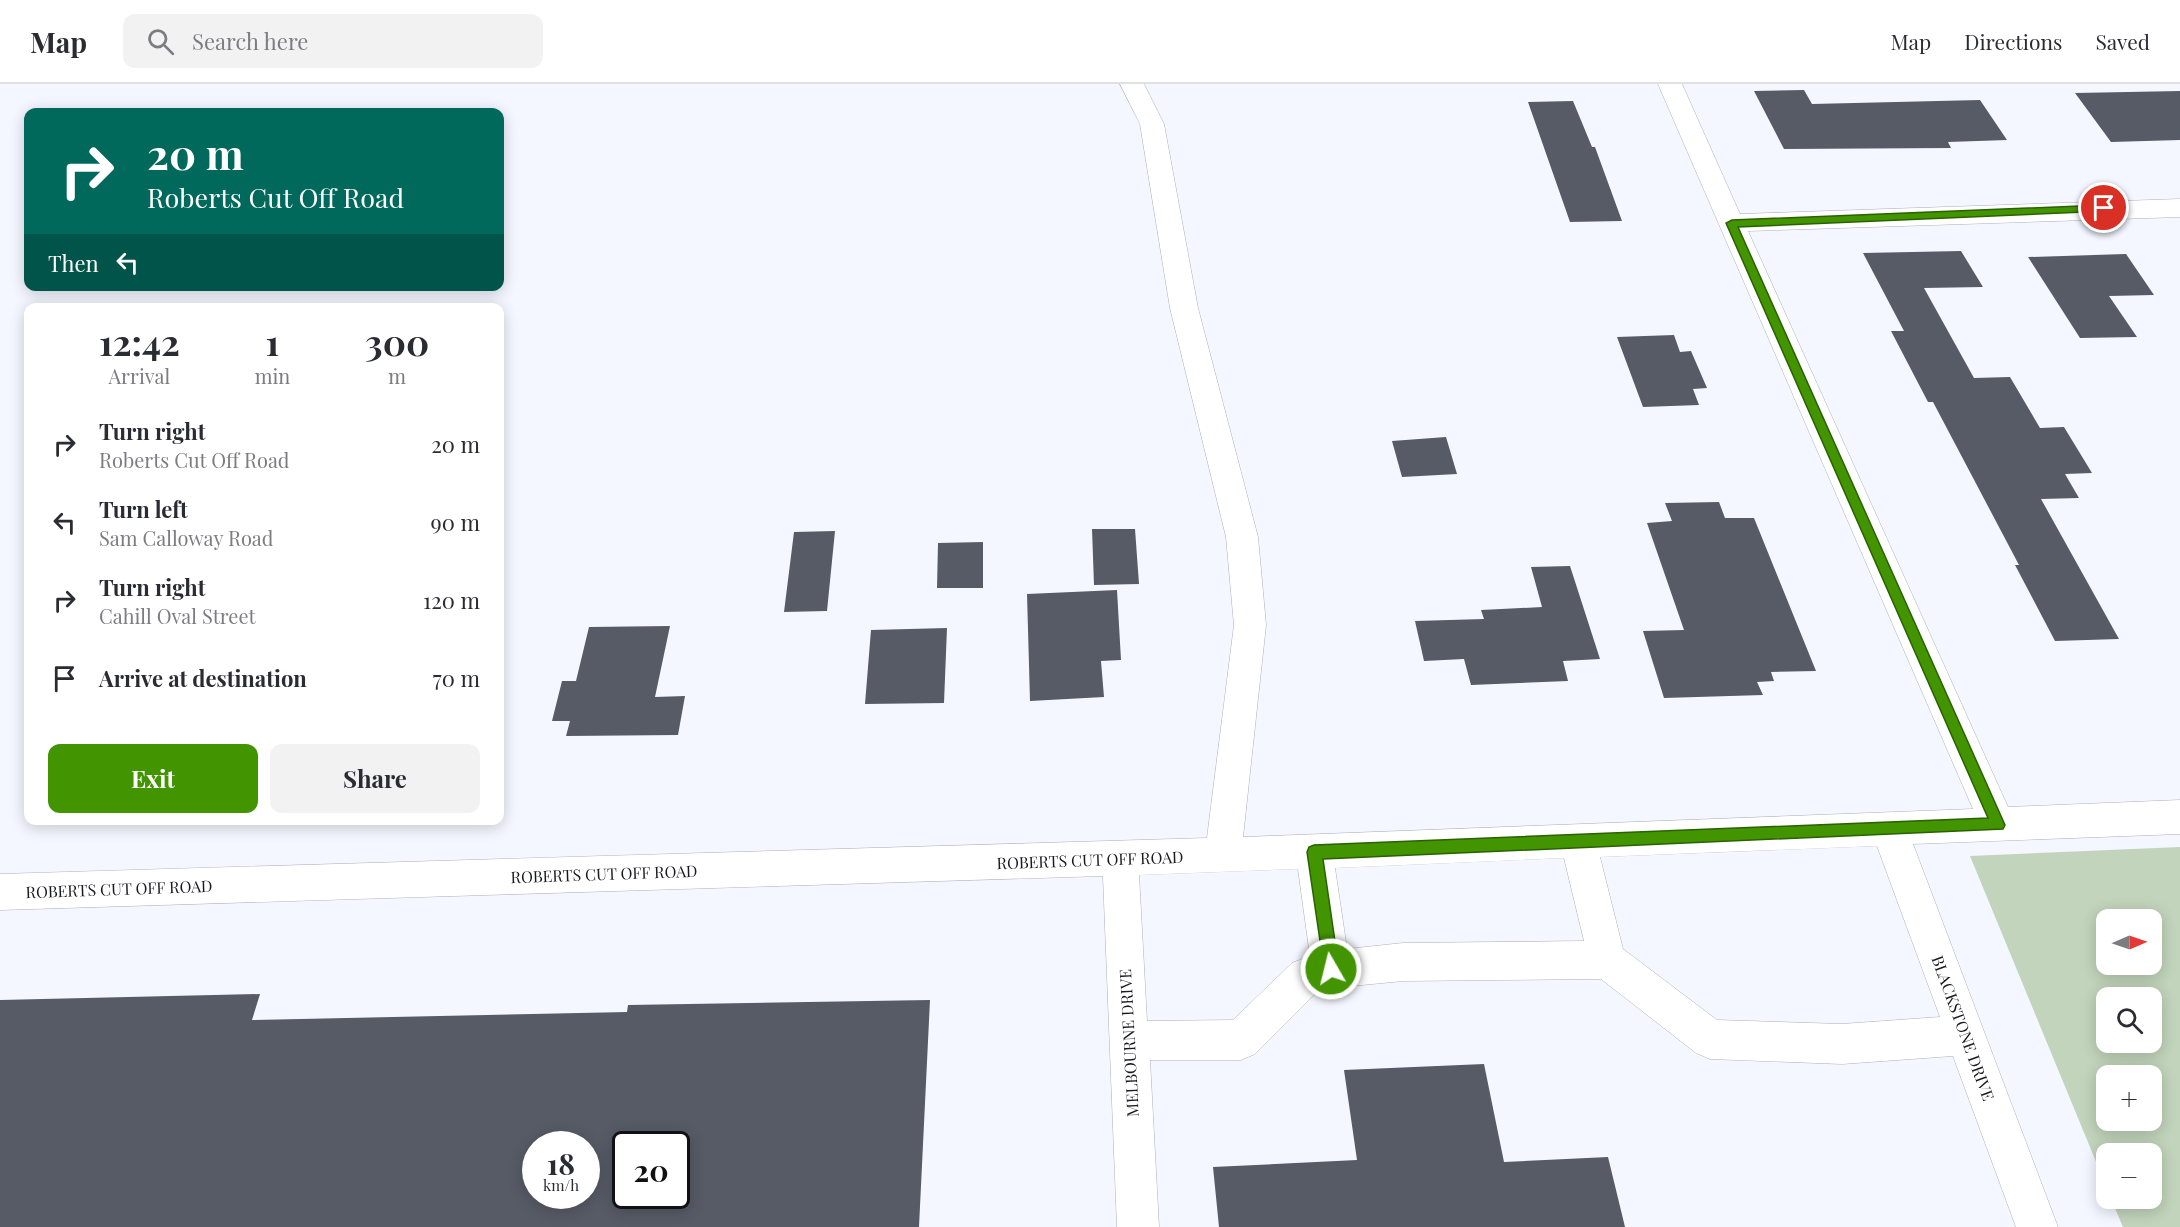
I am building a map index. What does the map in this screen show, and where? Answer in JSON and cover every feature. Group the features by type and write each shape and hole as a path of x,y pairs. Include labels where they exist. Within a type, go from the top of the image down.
{"street":[{"path":"1132,84 1152,124 1184,308 1242,537 1250,625 1223,855"},
{"path":"1670,84 1998,825"},
{"path":"1732,223 2180,208"},
{"name":"ROBERTS CUT OFF ROAD","path":"0,892 1120,859 2180,817"},
{"name":"BLACKSTONE DRIVE","path":"1889,829 2037,1227"},
{"path":"1578,842 1607,960"},
{"path":"1314,852 1331,969"},
{"name":"MELBOURNE DRIVE","path":"1120,859 1138,1227"},
{"path":"1129,1041 1241,1040 1306,976 1331,969 1403,962 1607,960 1710,1039 1842,1044 1966,1035"}],"green space":[{"path":"2180,847 2180,1227 2123,1227 2115,1209 2162,1209 2162,1143 2096,1143 2096,1162 1970,856"}],"building":[{"path":"1804,90 1812,104 1980,100 2007,140 1948,142 1951,148 1784,149 1754,91"},
{"path":"2180,91 2180,140 2111,142 2075,93"},
{"path":"1573,101 1592,147 1595,147 1622,221 1570,222 1528,102"},
{"path":"1961,251 1983,287 1924,288 1974,378 2010,377 2040,428 2064,427 2092,473 2065,474 2079,498 2041,499 2119,639 2055,641 2015,565 2019,565 1933,402 1928,402 1891,331 1904,331 1863,253"},
{"path":"2126,254 2154,295 2109,296 2137,337 2080,338 2028,257"},
{"path":"1674,335 1680,352 1691,351 1707,388 1693,389 1699,405 1643,407 1617,337"},
{"path":"1446,437 1457,474 1402,477 1392,441"},
{"path":"1719,502 1725,518 1754,518 1816,671 1771,672 1774,681 1757,682 1763,695 1664,698 1643,631 1684,630 1647,523 1672,521 1665,503"},
{"path":"1092,529 1135,529 1139,584 1094,585"},
{"path":"835,531 827,611 784,612 794,532"},
{"path":"983,542 983,588 937,588 938,543"},
{"path":"1570,566 1600,659 1563,661 1568,681 1471,685 1464,659 1424,661 1415,621 1484,619 1481,610 1542,607 1531,567"},
{"path":"1117,590 1121,660 1101,661 1104,697 1030,701 1027,594"},
{"path":"670,626 655,697 685,696 678,735 566,736 570,721 552,721 562,681 576,681 589,627"},
{"path":"947,628 944,703 865,704 871,630"},
{"path":"260,994 252,1020 627,1012 628,1005 930,1000 919,1227 0,1227 0,1000"},
{"path":"1484,1064 1504,1162 1608,1157 1625,1227 1219,1227 1213,1167 1357,1160 1344,1070"}],"route":[{"path":"1331,969 1314,852 1998,825 1732,223 2104,208"}]}
